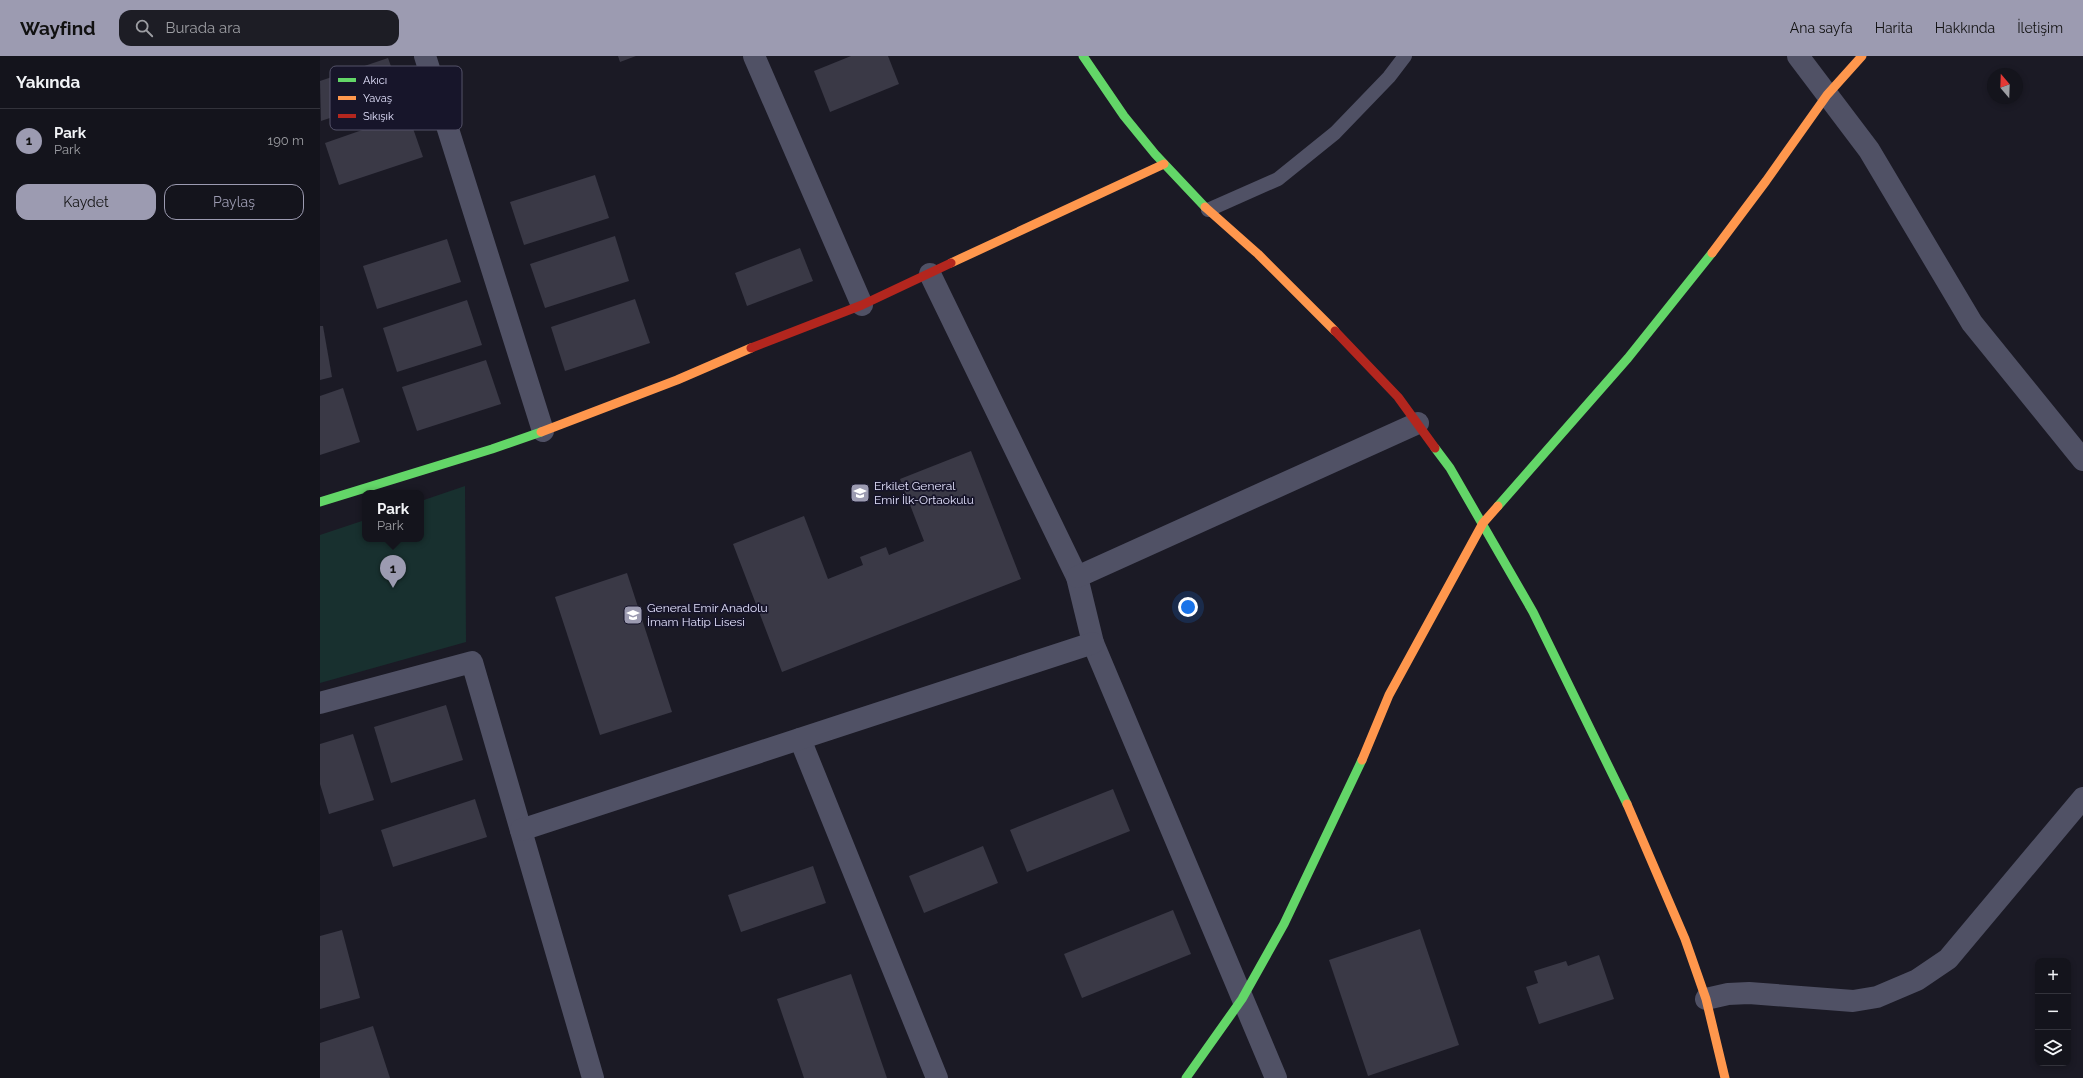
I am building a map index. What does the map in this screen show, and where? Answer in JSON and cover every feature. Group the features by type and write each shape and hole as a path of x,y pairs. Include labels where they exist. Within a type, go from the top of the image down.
{"street":[{"path":"425,56 428,66"},
{"path":"754,56 862,305"},
{"path":"1083,56 1124,116 1164,164 1208,210 1258,254 1368,364 1418,423 1450,468 1533,612 1639,828 1685,939 1706,999 1724,1078"},
{"path":"1798,56 1869,150 1972,323 2083,460"},
{"path":"1186,1078 1242,999 1284,924 1352,784 1389,695 1483,523 1556,442 1651,329 1766,181 1827,95 1862,56"},
{"path":"448,130 543,431"},
{"path":"320,502 403,478 543,431 677,380 768,341 862,305 1164,164"},
{"path":"930,274 1077,577 1093,643 1276,1078"},
{"path":"1077,577 1418,423"},
{"path":"521,830 1093,643"},
{"path":"320,703 472,662 593,1078"},
{"path":"800,739 937,1078"},
{"path":"1706,999 1728,994 1749,993 1853,1001 1876,997 1917,980 1948,959 2083,798"}],"lane":[{"path":"1208,210 1278,179 1335,133 1389,76 1405,56"}],"green space":[{"path":"465,486 466,642 320,683 320,535 362,521 362,542 424,542 424,500"}],"building":[{"path":"618,56 636,56 620,62"},
{"path":"851,56 888,56 899,84 830,112 814,71"},
{"path":"388,58 391,66 364,66"},
{"path":"330,78 330,118 321,121 320,81"},
{"path":"362,130 414,130 423,157 339,185 325,143"},
{"path":"595,175 609,218 524,245 510,202"},
{"path":"615,236 629,281 545,308 530,264"},
{"path":"447,239 461,282 377,309 363,266"},
{"path":"800,248 813,281 747,306 735,273"},
{"path":"635,299 650,343 565,371 551,327"},
{"path":"467,300 482,345 397,372 383,328"},
{"path":"320,326 323,326 332,377 320,380"},
{"path":"486,360 501,404 417,431 402,387"},
{"path":"343,388 360,442 320,455 320,396"},
{"path":"971,451 1021,579 782,672 733,544 804,516 828,579 863,565 860,557 886,547 889,555 924,541 900,479"},
{"path":"627,573 672,712 600,735 555,597"},
{"path":"446,705 463,760 391,783 374,727"},
{"path":"353,734 374,800 329,814 320,784 320,744"},
{"path":"1113,789 1130,831 1027,872 1010,830"},
{"path":"475,799 487,837 393,867 381,830"},
{"path":"983,846 998,883 924,913 909,876"},
{"path":"813,866 826,903 741,932 728,895"},
{"path":"1173,910 1191,954 1082,998 1064,954"},
{"path":"1420,929 1459,1045 1368,1076 1329,960"},
{"path":"342,930 360,998 320,1009 320,936"},
{"path":"1599,955 1614,999 1539,1024 1526,987 1538,983 1534,971 1566,961 1568,966"},
{"path":"851,974 887,1078 804,1078 777,999"},
{"path":"373,1026 390,1078 320,1078 320,1043"}],"traffic: fast":[{"path":"1083,56 1124,116 1155,154 1205,207"},
{"path":"1498,506 1628,358 1712,253"},
{"path":"320,502 492,449 541,432"},
{"path":"1435,448 1450,468 1533,612 1627,804"},
{"path":"1186,1078 1242,999 1284,924 1362,760"}],"traffic: slow":[{"path":"1712,253 1766,181 1827,95 1862,56"},
{"path":"951,263 1164,164"},
{"path":"1205,207 1258,254 1335,331"},
{"path":"541,432 677,380 751,348"},
{"path":"1362,760 1389,695 1483,523 1498,506"},
{"path":"1627,804 1685,939 1706,999 1725,1078"}],"traffic: jam":[{"path":"751,348 862,305 951,263"},
{"path":"1335,331 1398,397 1435,448"}],"place":[{"name":"Erkilet General Emir İlk-Ortaokulu","path":"860,493"},
{"name":"Park","path":"393,588"},
{"name":"General Emir Anadolu İmam Hatip Lisesi","path":"633,615"}]}
